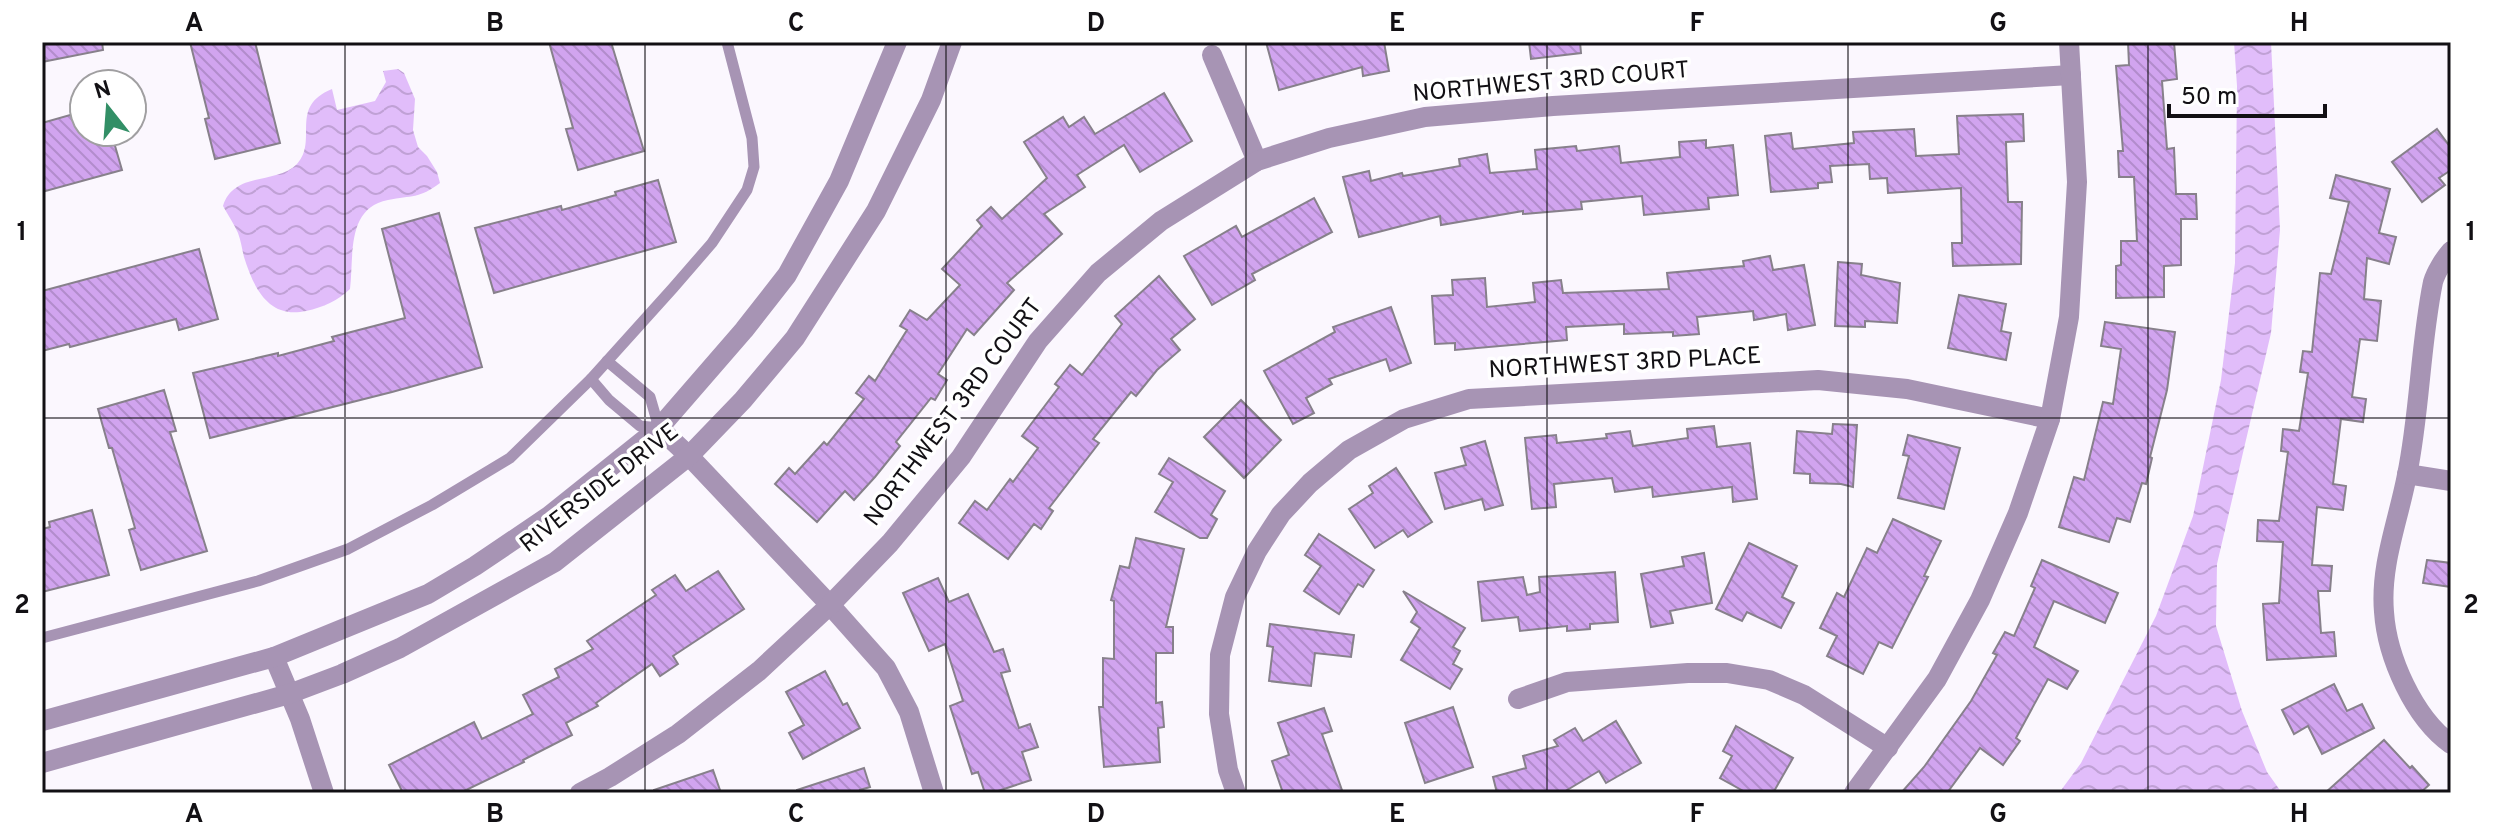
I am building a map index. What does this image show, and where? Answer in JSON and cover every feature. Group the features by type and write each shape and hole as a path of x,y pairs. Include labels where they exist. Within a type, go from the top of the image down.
{"street":[{"name":"RIVERSIDE DRIVE","path":"42,721 274,657 428,594 549,516 659,428 787,275 839,181 897,42"},
{"name":"RIVERSIDE DRIVE","path":"42,763 289,694 400,648 555,562 689,456 743,400 795,338 836,275 876,211 931,100 952,42"},
{"path":"1854,793 1937,679 1980,600 2018,513 2050,419 2070,302 2077,182 2069,42"},
{"path":"1212,55 1257,161"},
{"name":"NORTHWEST 3RD COURT","path":"580,793 614,785 759,671 830,605 890,543 961,457 1038,341 1098,273 1161,221 1257,161 1329,138 1425,117 1553,106 2071,75"},
{"path":"2446,741 2411,699 2393,657 2384,614 2384,569 2407,474 2434,279 2451,251"},
{"name":"NORTHWEST 3RD PLACE","path":"1236,793 1228,770 1219,714 1220,655 1235,597 1257,551 1281,514 1310,483 1349,450 1404,419 1469,399 1818,380 1907,389 2050,419"},
{"path":"659,428 830,605 886,668 909,712 934,793"},
{"path":"2407,474 2451,481"},
{"path":"274,657 324,793"},
{"path":"1518,699 1567,682 1727,673 1769,680 1804,695 1888,748"}],"lane":[{"path":"42,638 258,581 348,549 432,505 510,458 591,379 712,243 747,190 754,167 752,138 727,42"},
{"path":"591,379 609,400 640,426 659,428 650,397 607,361"}],"water":[{"path":"2234,42 2271,42 2280,230 2271,333 2217,564 2216,626 2242,711 2267,772 2282,793 2059,793 2081,763 2156,616 2193,516 2221,380 2235,263 2237,86"},
{"path":"398,69 404,73 415,99 413,130 418,147 437,172 440,183 421,194 374,205 365,213 355,235 350,289 340,297 306,311 293,312 273,306 258,290 248,269 238,233 223,206 228,195 246,183 278,174 297,164 306,145 307,114 319,96 332,89 337,110 375,101 386,82 383,71"}],"building":[{"path":"42,42 102,42 103,50 42,62"},
{"path":"190,42 255,42 280,143 215,159 205,119 209,118"},
{"path":"549,42 611,42 644,151 578,170 566,129 573,128"},
{"path":"1266,42 1384,42 1389,71 1363,76 1362,67 1279,90"},
{"path":"1529,42 1580,42 1581,53 1531,59"},
{"path":"2128,42 2174,42 2177,79 2162,81 2167,149 2174,148 2176,194 2196,194 2197,219 2181,219 2181,265 2164,266 2164,297 2116,298 2116,266 2121,265 2121,241 2137,241 2134,177 2119,177 2118,151 2123,151 2116,66 2129,65"},
{"path":"1164,93 1192,141 1140,172 1124,145 1077,175 1085,187 1044,214 1062,234 1007,283 1014,290 974,335 967,329 938,374 947,380 935,400 931,398 896,442 900,446 875,477 854,500 845,491 817,522 775,484 789,468 795,474 824,442 827,445 864,399 856,393 869,376 875,381 907,330 900,326 910,310 927,320 960,285 942,269 982,226 977,220 991,207 1002,219 1047,178 1024,142 1063,117 1069,127 1084,117 1095,134"},
{"path":"2023,114 2024,141 2006,142 2008,202 2022,202 2021,264 1953,266 1952,243 1962,243 1961,188 1888,193 1887,178 1870,179 1869,164 1830,166 1832,182 1818,183 1818,188 1771,192 1765,136 1791,133 1793,149 1854,143 1853,132 1914,129 1916,156 1959,154 1957,116"},
{"path":"68,116 68,148 116,148 122,170 42,192 42,123"},
{"path":"2437,129 2451,148 2451,170 2439,178 2445,185 2422,202 2392,162"},
{"path":"1706,140 1706,148 1733,145 1738,195 1708,198 1709,209 1644,215 1642,196 1581,202 1582,209 1523,214 1523,211 1441,225 1440,216 1359,237 1343,177 1369,171 1371,181 1402,173 1403,176 1460,166 1459,159 1487,154 1490,173 1537,169 1535,150 1576,146 1577,151 1619,146 1621,163 1680,157 1679,142"},
{"path":"2336,175 2390,189 2379,233 2396,237 2389,264 2367,258 2364,299 2381,301 2377,341 2360,339 2352,397 2366,399 2363,422 2341,419 2333,484 2346,486 2343,510 2317,507 2312,565 2332,566 2330,591 2318,591 2321,633 2334,632 2336,656 2267,660 2263,604 2279,603 2283,542 2257,541 2258,520 2279,521 2288,452 2281,451 2283,429 2299,431 2308,373 2300,372 2303,351 2312,352 2320,273 2331,274 2349,202 2330,198"},
{"path":"658,180 676,242 494,293 475,228 561,206 562,210"},
{"path":"1314,198 1332,232 1252,274 1255,280 1212,305 1184,256 1236,226 1242,237"},
{"path":"439,213 482,367 210,438 193,373 278,353 278,356 334,341 332,337 405,318 382,229"},
{"path":"199,249 218,319 179,330 176,319 70,347 69,344 42,351 42,291"},
{"path":"1770,256 1773,270 1804,265 1815,325 1788,330 1786,314 1754,320 1753,311 1697,317 1699,334 1624,334 1624,324 1566,327 1567,340 1455,350 1455,343 1435,344 1432,296 1453,295 1452,280 1485,278 1487,307 1535,302 1533,283 1561,280 1563,293 1669,289 1667,273 1744,266 1743,261"},
{"path":"1838,262 1862,264 1861,275 1900,283 1897,323 1865,321 1865,327 1835,326"},
{"path":"1159,276 1195,319 1171,339 1180,350 1157,370 1136,396 1131,392 1093,439 1099,443 1049,508 1053,511 1041,529 1034,524 1008,559 959,523 975,501 987,510 1010,479 1013,482 1038,448 1022,436 1059,387 1055,384 1070,365 1082,375 1122,324 1115,316"},
{"path":"1959,295 2006,304 2001,331 2011,333 2006,360 1948,348"},
{"path":"1391,307 1411,363 1390,371 1386,359 1329,379 1332,384 1306,398 1314,413 1293,424 1264,371 1335,332 1333,327"},
{"path":"2105,322 2175,332 2167,390 2146,484 2142,483 2130,522 2117,518 2109,542 2059,527 2074,477 2084,480 2103,402 2113,404 2121,349 2101,346"},
{"path":"164,390 176,431 170,432 207,551 141,570 129,530 135,528 98,409"},
{"path":"1241,400 1281,440 1244,478 1204,437"},
{"path":"1833,424 1857,425 1853,487 1810,483 1810,474 1794,473 1797,431 1832,434"},
{"path":"1714,426 1717,447 1750,443 1757,499 1733,502 1732,487 1653,497 1652,487 1615,492 1612,478 1554,484 1556,507 1532,509 1525,438 1556,435 1557,443 1607,438 1606,434 1630,431 1633,446 1688,438 1687,429"},
{"path":"1908,435 1960,448 1944,509 1898,498 1909,456 1903,455"},
{"path":"1485,441 1503,505 1485,510 1482,499 1445,509 1435,473 1466,465 1461,448"},
{"path":"1169,458 1225,491 1211,515 1217,519 1207,538 1200,538 1155,512 1173,482 1159,474"},
{"path":"1396,468 1432,522 1408,537 1403,530 1375,548 1349,509 1373,493 1369,486"},
{"path":"92,510 109,575 42,592 42,529 50,527 49,522"},
{"path":"1893,519 1941,541 1924,576 1928,577 1892,648 1879,642 1863,674 1827,656 1837,636 1820,628 1837,593 1844,597 1867,548 1877,553"},
{"path":"1319,534 1374,570 1363,587 1358,584 1339,614 1304,591 1321,566 1305,555"},
{"path":"1136,538 1184,549 1166,627 1173,627 1173,653 1156,653 1156,703 1162,702 1164,727 1158,728 1160,762 1104,767 1099,707 1103,707 1103,658 1114,659 1114,601 1111,600 1120,566 1129,568"},
{"path":"1749,543 1797,566 1782,597 1794,603 1781,628 1747,612 1742,621 1716,609"},
{"path":"1704,553 1712,603 1670,611 1673,623 1651,627 1641,574 1684,566 1682,557"},
{"path":"2042,560 2118,593 2105,623 2054,601 2034,647 2078,671 2067,689 2048,679 2016,738 2020,741 2003,765 1980,748 1947,793 1901,793 1924,767 1971,701 1997,655 1993,653 2005,632 2014,636 2035,588 2031,586"},
{"path":"2427,560 2451,563 2451,587 2423,583"},
{"path":"718,571 744,609 673,656 678,664 660,676 652,664 596,703 598,706 566,723 572,735 460,793 403,793 389,765 474,722 482,739 533,714 523,695 559,677 555,669 593,649 587,641 656,595 652,590 675,575 686,591"},
{"path":"1615,572 1618,622 1590,624 1590,629 1567,631 1567,626 1520,631 1518,617 1482,621 1478,582 1523,577 1527,595 1540,592 1539,577"},
{"path":"938,578 949,602 968,594 994,652 1003,649 1010,671 1001,673 1019,728 1030,724 1038,747 1022,752 1031,780 985,793 978,772 972,774 950,706 963,701 945,644 929,651 903,593"},
{"path":"1403,591 1465,628 1453,647 1460,651 1453,664 1462,669 1450,689 1401,660 1420,628 1411,622 1417,612"},
{"path":"1270,624 1354,635 1351,657 1315,653 1311,686 1269,681 1273,647 1267,646"},
{"path":"825,671 843,705 847,703 860,728 803,759 789,733 804,725 786,692"},
{"path":"2334,684 2347,711 2362,704 2374,728 2322,754 2308,726 2294,734 2282,710"},
{"path":"1453,707 1473,767 1425,783 1405,723"},
{"path":"1324,708 1332,731 1322,734 1343,793 1283,793 1272,761 1289,755 1278,723"},
{"path":"1616,721 1641,763 1606,783 1599,771 1562,793 1497,793 1493,777 1526,768 1523,756 1558,746 1554,740 1575,728 1583,741"},
{"path":"1736,726 1793,758 1773,793 1747,793 1720,778 1732,756 1723,751"},
{"path":"2384,740 2429,785 2420,793 2325,793"},
{"path":"864,768 870,787 860,790 861,793 797,793 797,790"},
{"path":"713,770 721,793 654,793 654,790"}]}
